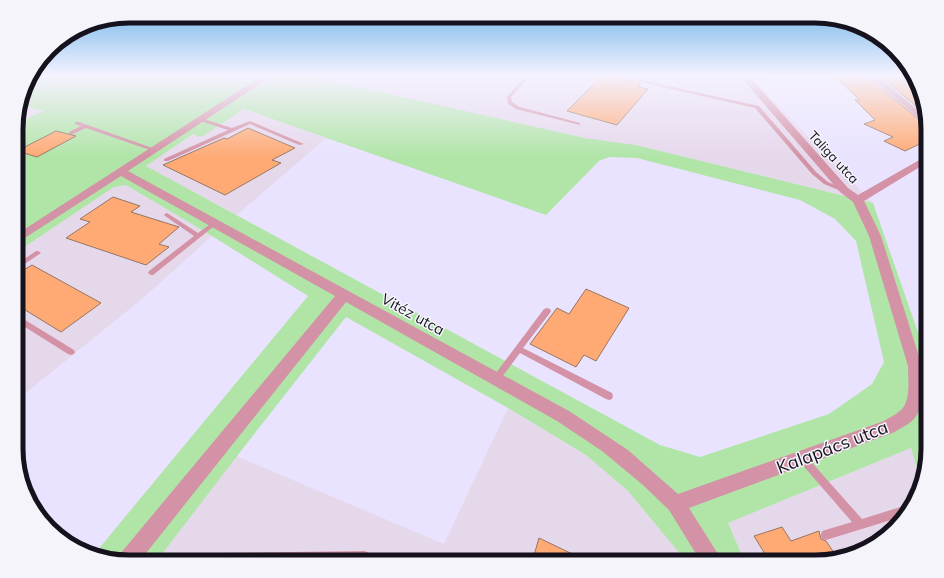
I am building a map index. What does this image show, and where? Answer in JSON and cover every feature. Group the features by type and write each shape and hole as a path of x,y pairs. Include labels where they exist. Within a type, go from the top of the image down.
{"street":[{"path":"23,235 202,120 225,103"},
{"name":"Taliga utca","path":"768,103 851,195"},
{"path":"905,103 920,116"},
{"path":"851,195 921,161"},
{"name":"Vitéz utca","path":"122,172 593,434 636,466 675,504"},
{"name":"Kalapács utca","path":"675,504 889,428 907,415 913,406 916,395 916,375 913,353 875,236 851,195"},
{"path":"132,555 344,295"},
{"path":"675,504 708,555"}],"lane":[{"path":"510,103 518,108 578,124"},
{"path":"739,103 757,107 814,174 826,183 851,195"},
{"path":"202,120 233,130"},
{"path":"166,160 250,122 301,144"},
{"path":"77,123 155,150"},
{"path":"71,133 85,126"},
{"path":"167,215 199,236"},
{"path":"152,273 215,224"},
{"path":"23,263 38,253"},
{"path":"496,379 547,311"},
{"path":"23,322 71,352"},
{"path":"518,349 609,396"},
{"path":"803,459 860,524"},
{"path":"826,535 900,512"}],"shaded area":[{"path":"430,103 775,103 873,203 636,145 585,138"},
{"path":"26,107 43,111 24,120"},
{"path":"244,109 326,138 237,215 146,166 193,134 202,137"},
{"path":"126,185 212,236 142,299 23,395 23,248 114,187"},
{"path":"508,408 586,455 628,491 680,555 161,555 236,456 444,544"},
{"path":"911,448 918,472 913,489 907,502 895,519 885,529 862,544 835,553 822,555 742,555 728,523"}],"green space":[{"path":"27,103 430,103 585,138 636,145 873,203 921,341 921,456 918,472 911,448 728,523 742,555 680,555 628,491 586,455 508,408 346,317 161,555 116,554 98,550 308,296 212,236 126,185 114,187 23,248 24,120 43,111 26,107","holes":["244,109 546,215 599,161 609,157 637,158 800,200 835,219 856,241 884,362 872,384 829,414 700,457 660,445 146,166 193,134 202,137"]}],"building":[{"path":"575,103 636,103 617,125 567,111"},
{"path":"858,103 899,103 921,121 921,143 905,151 884,141 893,137 864,124 875,120"},
{"path":"912,103 917,103 918,108"},
{"path":"248,128 295,148 272,160 281,163 225,195 163,165 224,138 227,139"},
{"path":"56,131 76,136 37,157 23,153 23,148"},
{"path":"113,197 140,206 131,212 179,227 159,244 169,247 146,265 66,238 90,222 80,219"},
{"path":"32,265 101,303 61,332 23,309 23,270"},
{"path":"586,289 629,308 596,361 584,355 576,367 530,344 557,308 569,314"},
{"path":"782,527 791,541 819,531 821,539 826,541 834,553 822,555 766,555 754,536"},
{"path":"539,538 574,555 534,555"}]}
